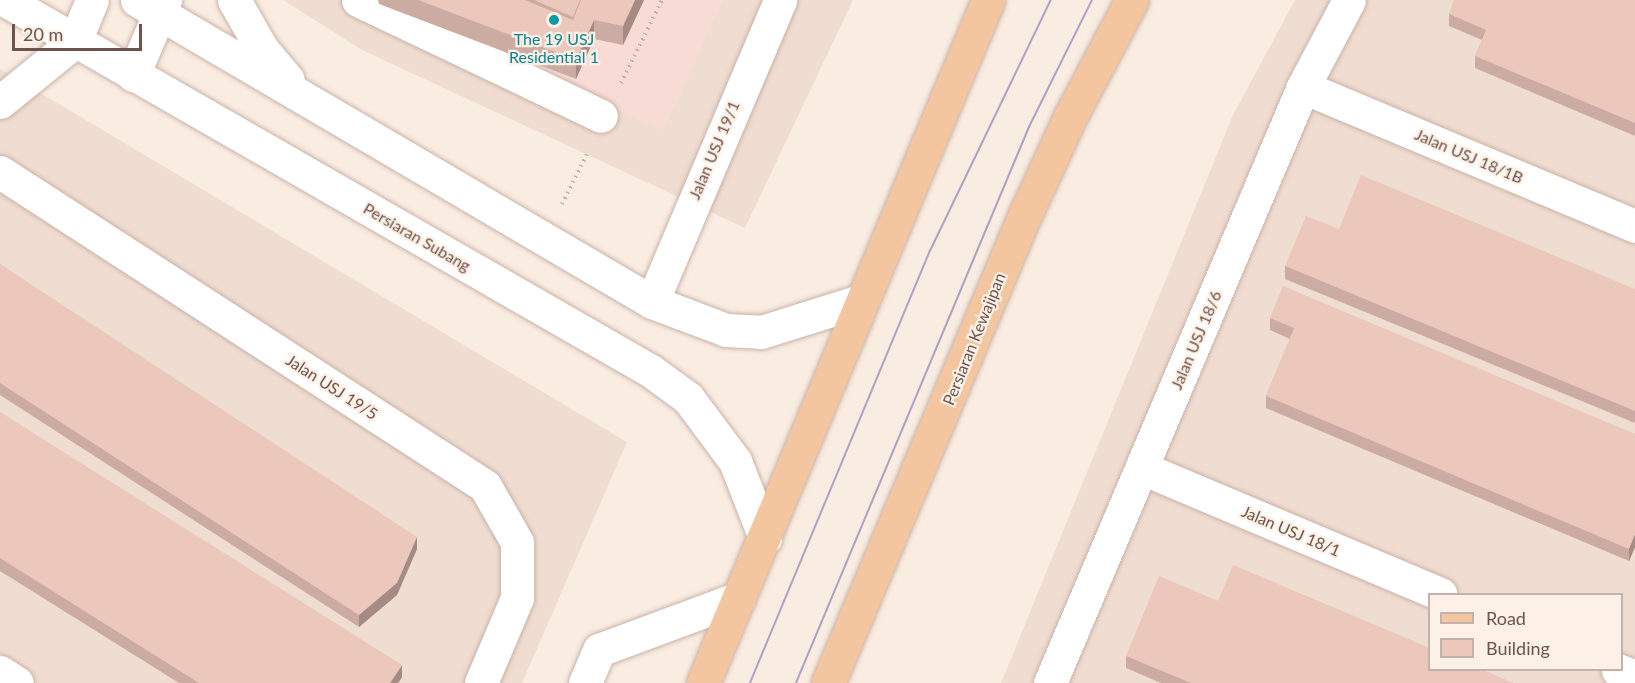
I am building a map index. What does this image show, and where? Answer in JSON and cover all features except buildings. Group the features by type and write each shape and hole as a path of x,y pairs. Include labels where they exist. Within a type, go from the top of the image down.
{"main road":[{"path":"703,683 765,538 860,301 988,0"},
{"name":"Persiaran Kewajipan","path":"828,683 933,440 1024,217 1071,117 1132,0"}],"street":[{"name":"Persiaran Subang","path":"5,0 651,371 688,398 735,461 765,538"},
{"path":"0,102 75,41 92,0"},
{"path":"234,0 261,49 315,106"},
{"path":"357,0 601,116"},
{"name":"Jalan USJ 19/1","path":"652,302 780,0"},
{"name":"Jalan USJ 18/6","path":"1050,683 1303,87 1349,0"},
{"path":"133,75 153,4 315,106 652,302 726,330 761,332 860,301"},
{"name":"Jalan USJ 18/1B","path":"1303,87 1635,226"},
{"name":"Jalan USJ 19/5","path":"0,172 485,486 517,542 518,598 481,683"},
{"name":"Jalan USJ 18/1","path":"1142,468 1438,593"},
{"path":"585,683 599,650 739,598"},
{"path":"0,672 17,683"}],"shaded area":[{"path":"283,0 853,0 745,228 362,50"},
{"path":"382,0 723,0 663,131"},
{"path":"1295,0 1635,0 1635,683 1001,683 1233,115"},
{"path":"0,69 627,442 522,683 0,683"}],"tram line":[{"path":"750,683 930,251 1051,0"},
{"path":"796,683 1029,127 1092,0"}],"place":[{"name":"The 19 USJ Residential 1","path":"554,20"}]}
